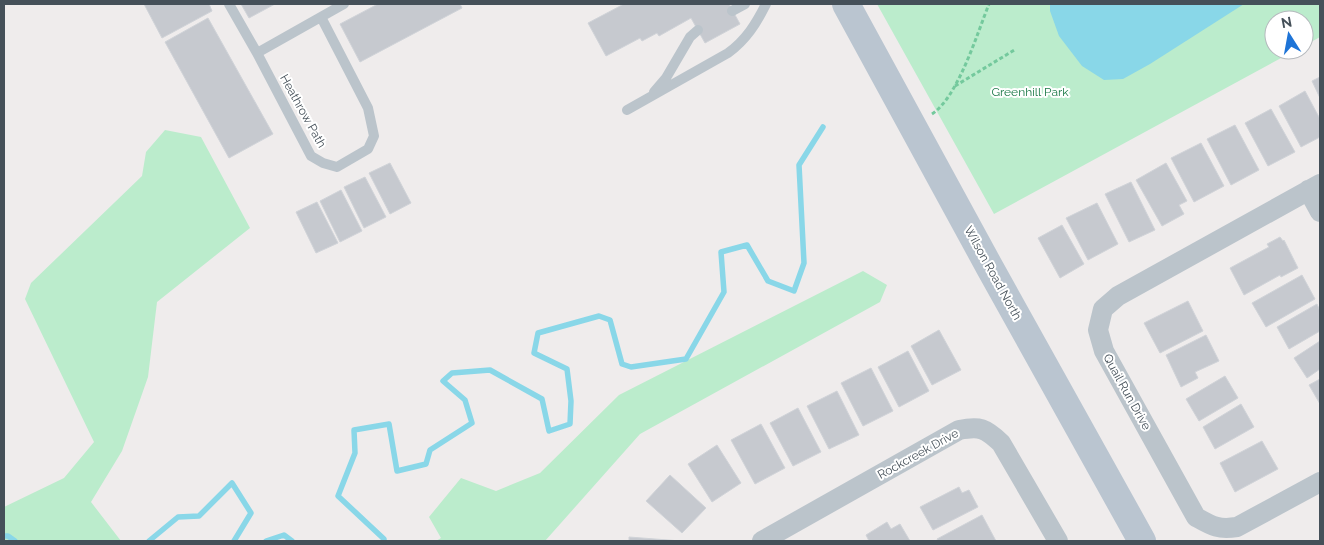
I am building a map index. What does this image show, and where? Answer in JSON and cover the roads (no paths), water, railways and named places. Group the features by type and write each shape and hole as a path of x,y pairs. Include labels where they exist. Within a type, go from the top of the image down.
{"street":[{"name":"Wilson Road North","path":"846,4 1142,541"},
{"path":"1314,187 1320,212"},
{"name":"Quail Run Drive","path":"1314,187 1118,296 1103,310 1098,330 1104,351 1196,517 1208,524 1223,529 1237,527 1320,482"},
{"name":"Rockcreek Drive","path":"762,541 959,430 973,427 989,431 1001,443 1058,541"}],"lane":[{"name":"Heathrow Path","path":"229,4 311,156 323,163 337,167 368,149 374,136 368,108 321,17"},
{"path":"257,53 344,4"},
{"path":"732,11 745,4"},
{"path":"627,110 740,45 749,34 766,4"},
{"path":"650,97 666,78 690,38 698,30"}],"water":[{"path":"1050,4 1244,4 1123,79 1104,80 1082,66 1059,36 1050,11"}],"waterway":[{"path":"384,541 338,496 355,453 354,430 389,424 397,471 426,464 430,450 472,423 465,400 443,381 452,373 490,370 542,399 549,431 570,424 571,401 567,369 534,353 538,333 599,316 610,320 622,364 631,367 686,359 724,292 721,252 747,245 768,281 794,291 804,263 799,165 823,127"},
{"path":"149,541 178,517 199,516 232,483 251,513 234,541"},
{"path":"266,541 284,535 292,541"},
{"path":"4,536 8,536 15,541"}],"park label":[{"name":"Greenhill Park","path":"1030,92"}]}
